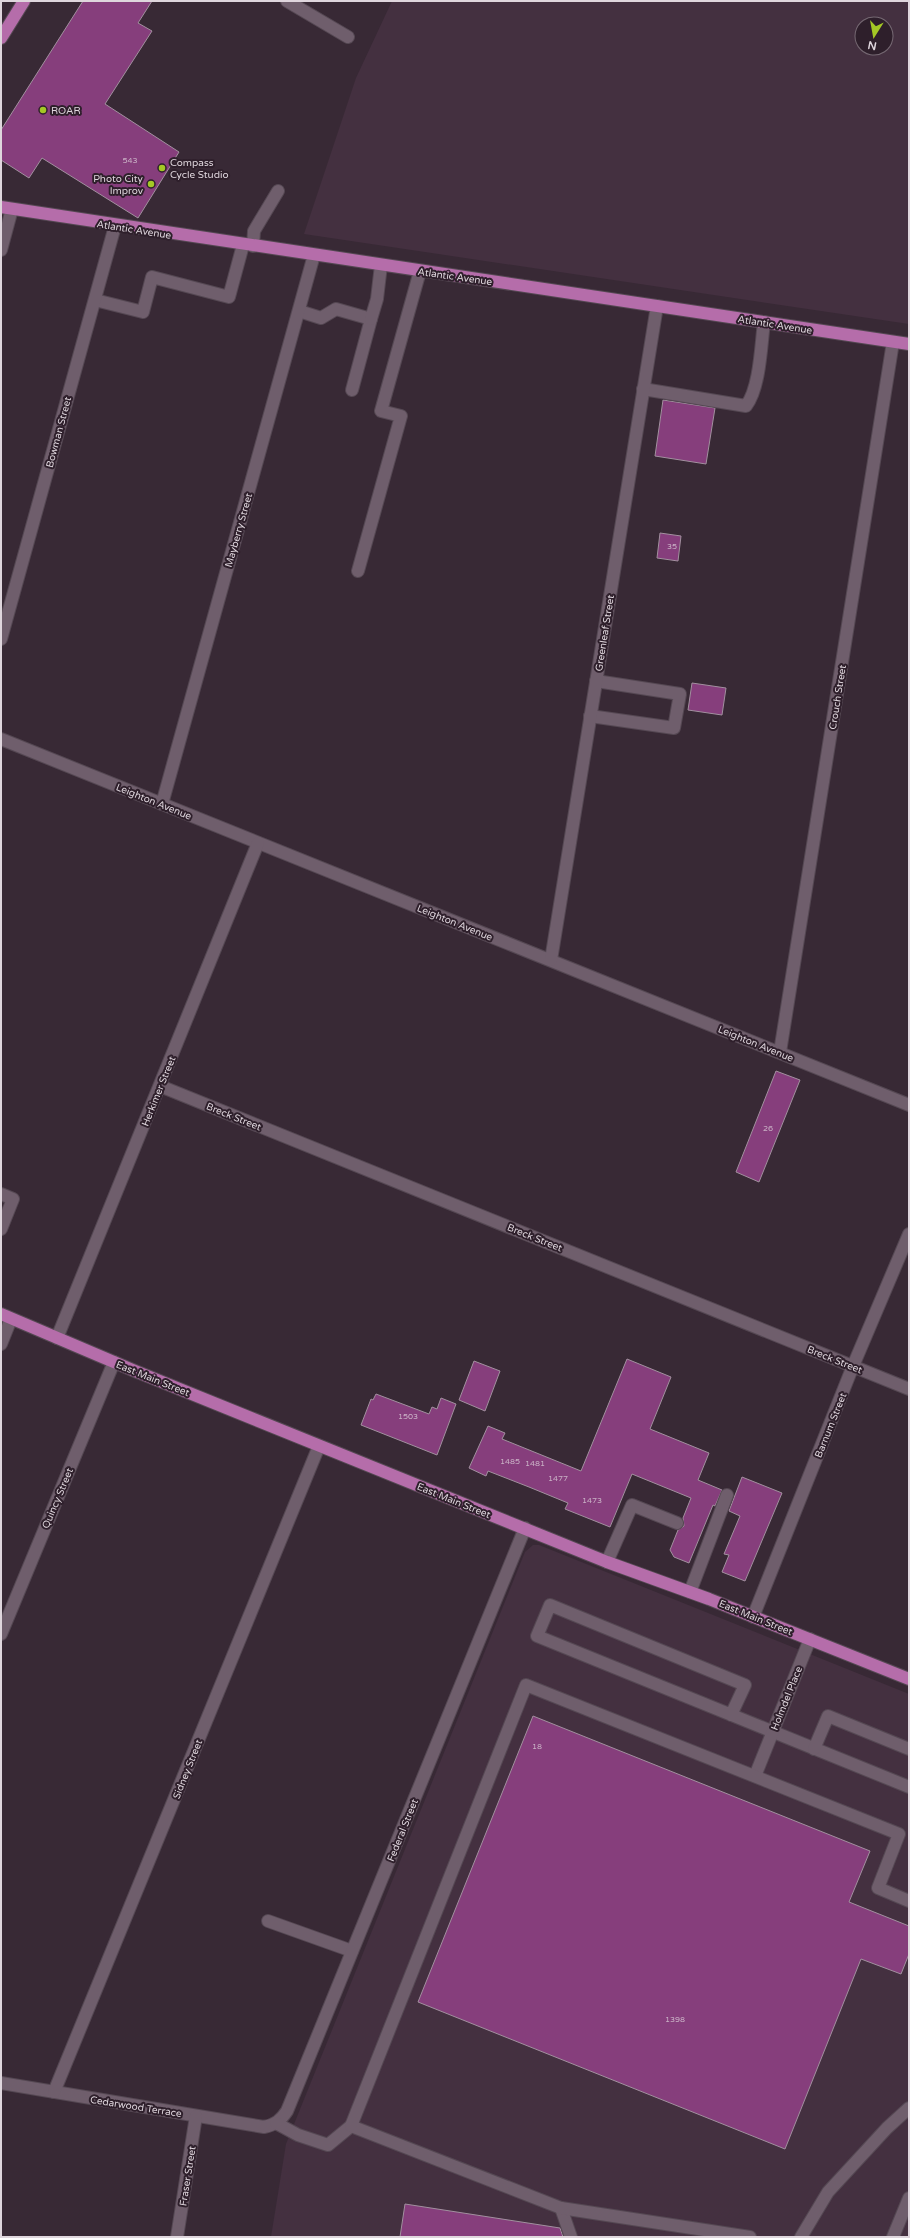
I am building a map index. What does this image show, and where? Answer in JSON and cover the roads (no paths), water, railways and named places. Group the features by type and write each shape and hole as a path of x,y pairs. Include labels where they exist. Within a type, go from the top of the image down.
{"main road":[{"path":"1,38 24,1"},
{"name":"Atlantic Avenue","path":"6,208 115,226 909,344"},
{"name":"East Main Street","path":"6,1317 319,1446 607,1562 753,1616 909,1679"}],"street":[{"path":"287,1 348,37"},
{"path":"95,300 142,312 152,277 229,297 254,231 278,191"},
{"path":"1,250 6,208"},
{"name":"Bowman Street","path":"1,638 115,226"},
{"name":"Mayberry Street","path":"162,804 314,255"},
{"path":"352,390 377,299 381,265"},
{"path":"358,572 401,416 381,411 420,271"},
{"name":"Greenleaf Street","path":"551,960 656,306"},
{"path":"299,311 321,318 336,309 371,319"},
{"path":"643,389 746,406 750,400 756,380 764,322"},
{"name":"Crouch Street","path":"780,1052 893,342"},
{"path":"590,716 674,728 680,694 596,681"},
{"name":"Leighton Avenue","path":"1,739 909,1105"},
{"name":"Herkimer Street","path":"56,1338 258,843"},
{"name":"Breck Street","path":"160,1086 909,1389"},
{"path":"1,1194 13,1199 1,1229"},
{"name":"Barnum Street","path":"753,1616 853,1366 909,1234"},
{"path":"1,1344 6,1317"},
{"name":"Quincy Street","path":"1,1634 114,1362"},
{"name":"Sidney Street","path":"54,2092 319,1446"},
{"path":"690,1592 727,1495"},
{"path":"607,1562 632,1505 677,1523"},
{"name":"Federal Street","path":"274,2124 287,2111 525,1528"},
{"path":"731,1715 745,1686 550,1604 537,1636 814,1749 909,1787"},
{"name":"Holmdel Place","path":"755,1776 810,1639"},
{"path":"274,2124 298,2135 328,2145 351,2126 526,1685 899,1834 878,1888 909,1901"},
{"path":"814,1749 828,1716 909,1749"},
{"path":"268,1921 352,1950"},
{"name":"Cedarwood Terrace","path":"1,2083 264,2127 274,2124"},
{"path":"801,2237 828,2192 887,2128 909,2108"},
{"name":"Fraser Street","path":"177,2237 196,2116"},
{"path":"351,2126 561,2208 750,2237"},
{"path":"893,2237 909,2198"},
{"path":"561,2208 571,2237"}],"place":[{"name":"ROAR","path":"43,110"},
{"name":"Compass Cycle Studio","path":"162,168"},
{"name":"Photo City Improv","path":"151,184"}]}
